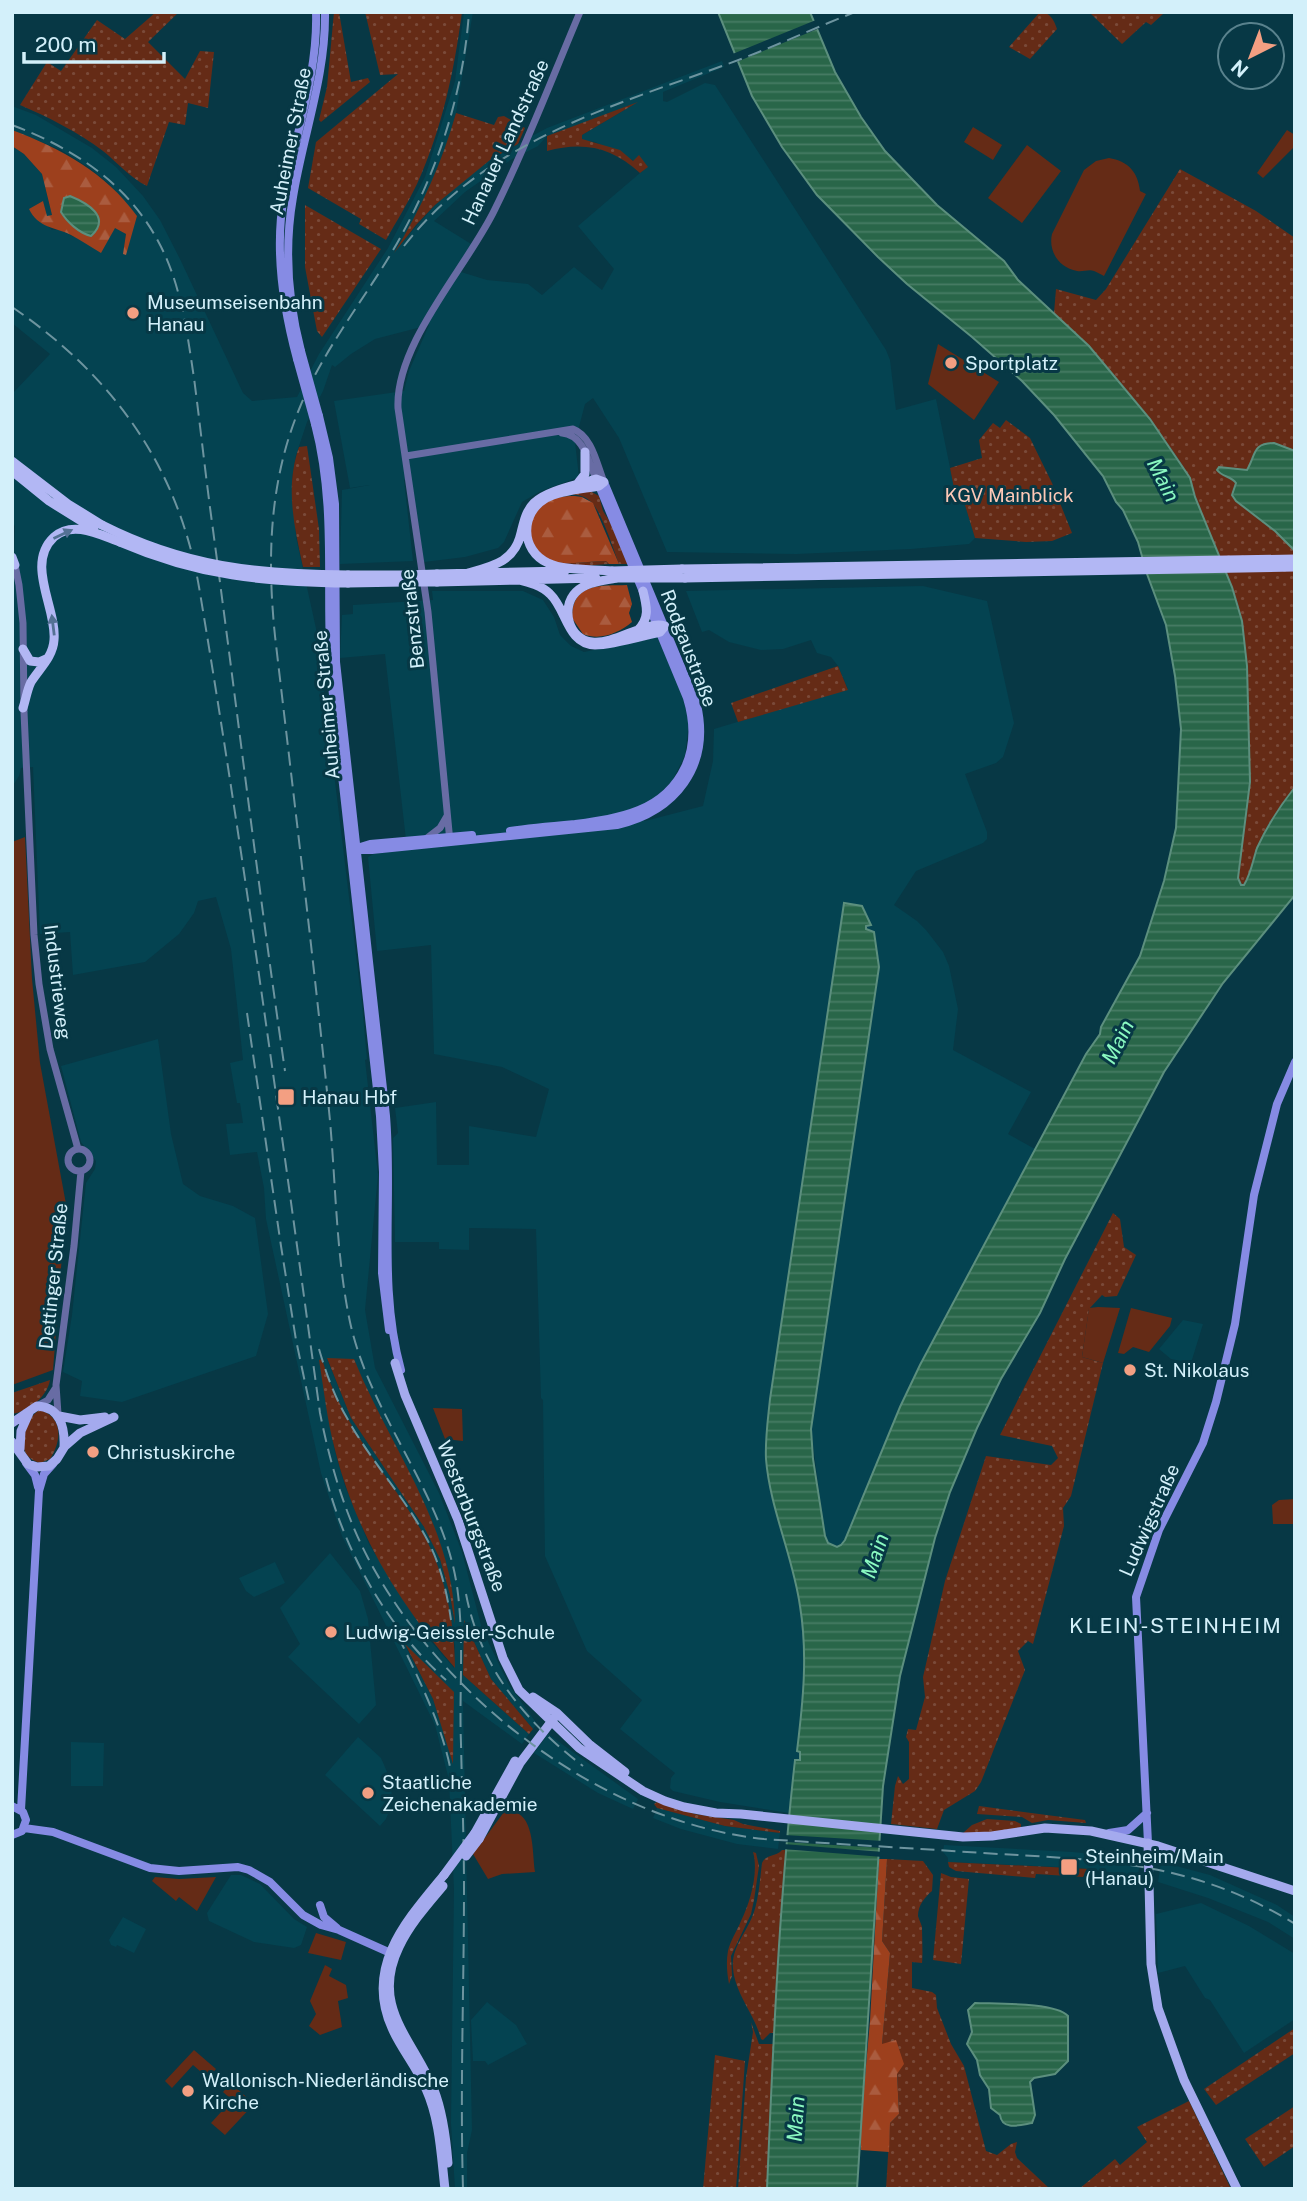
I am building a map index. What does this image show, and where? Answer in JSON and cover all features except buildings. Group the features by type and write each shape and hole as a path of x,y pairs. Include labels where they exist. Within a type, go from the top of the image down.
{"highway":[{"path":"571,487 578,483 584,474 585,452"},
{"path":"12,461 76,509 119,534 153,548 239,570 348,579"},
{"path":"12,471 67,513 120,542"},
{"path":"437,578 495,566 505,560 518,544 524,518 533,504 545,495 599,482"},
{"path":"599,482 543,500 530,514 526,534 531,549 546,562 614,574"},
{"path":"23,708 31,683 53,647 54,636 42,571 43,555 50,542 58,535 71,530 83,529 174,563 226,575 276,581 516,579 614,574"},
{"path":"1066,566 1295,559"},
{"path":"468,573 683,574 912,568 1295,566"},
{"path":"614,574 576,592 568,605 569,622 578,636 594,643 660,628"},
{"path":"516,579 540,587 550,594 573,633 588,643 602,644 660,628"},
{"path":"636,632 646,620 647,607 643,591"},
{"path":"23,649 30,661 39,662 48,658"}],"main road":[{"name":"Auheimer Straße","path":"316,12 313,64 284,197 280,229 284,303 329,458 335,504 336,662 354,830 352,850 358,869 388,1135 388,1263 391,1308 396,1349 409,1400"},
{"name":"Auheimer Straße","path":"299,356 291,305 288,240 293,196 320,74 325,12"},
{"name":"Auheimer Straße","path":"317,420 329,505 328,643 380,1116 383,1171 382,1273 395,1363"},
{"name":"Rodgaustraße","path":"371,847 617,825 650,813 664,804 690,774 697,755 701,724 693,695 643,591 599,482"},
{"name":"Rodgaustraße","path":"599,482 660,628"},
{"path":"354,830 359,838 371,847 358,869"},
{"name":"Rodgaustraße","path":"352,850 427,838 450,840"},
{"name":"Ludwigstraße","path":"1148,1843 1136,1597 1160,1530 1203,1443 1214,1410 1235,1324 1254,1195 1275,1108 1295,1062"},
{"name":"Westerburgstraße","path":"395,1363 458,1520 503,1658 524,1696 553,1718 579,1748 656,1795 716,1813 944,1836 980,1837 1056,1828 1109,1833"},
{"path":"35,1406 21,1431 19,1446 23,1459 37,1467 53,1464"},
{"path":"12,1423 35,1406 52,1409 63,1427 64,1447"},
{"path":"58,1415 80,1420 114,1417 88,1427 64,1447 44,1474 39,1491 22,1787 16,1807 25,1824 150,1868 179,1871 238,1867 249,1870 270,1882 303,1915 323,1926 393,1953"},
{"path":"12,1441 35,1475 39,1491"},
{"path":"385,1967 411,1926 477,1836 520,1763 553,1718"},
{"path":"1109,1833 1128,1830 1147,1814"},
{"path":"12,1836 20,1833 25,1824"},
{"path":"1109,1833 1295,1891"},
{"path":"1148,1843 1150,1949 1158,2008 1184,2080 1237,2189"},
{"path":"1149,1866 1157,1855 1167,1849"},
{"path":"320,1905 325,1919 339,1930"},
{"path":"373,1945 383,1955 383,1988 387,2016 428,2091 438,2130 446,2189"},
{"path":"393,1953 390,1977 392,2009 437,2099 445,2131 451,2189"}],"street":[{"name":"Hanauer Landstraße","path":"398,393 402,374 422,329 496,208 580,12"},
{"name":"Benzstraße","path":"398,393 428,612 450,840"},
{"name":"Rodgaustraße","path":"406,456 573,429 583,435 589,445 599,482"},
{"name":"Rodgaustraße","path":"550,434 572,435 578,440 599,482"},
{"name":"Industrieweg","path":"14,561 19,585 23,649 23,708 34,935 42,1012 78,1149"},
{"path":"427,838 438,832 447,816"},
{"path":"78,1149 87,1152 90,1159 89,1166 80,1171 71,1168 68,1161 71,1153 78,1149"},
{"name":"Dettinger Straße","path":"58,1415 56,1385 74,1247 80,1171"},
{"path":"35,1406 48,1400 56,1385"}],"shaded area":[{"path":"464,12 473,12 456,113 449,138 427,195 399,246 435,205 490,160 547,128 722,61 724,67 663,92 663,101 667,102 705,83 715,85 886,350 890,360 896,410 936,399 955,492 961,491 975,538 969,544 911,549 796,554 667,552 619,438 593,398 585,404 575,442 579,477 541,491 522,502 504,542 498,548 465,557 424,562 411,478 404,480 413,561 340,564 342,490 370,485 350,488 334,401 404,391 409,371 429,325 375,339 335,367 332,365 296,455 292,478 296,537 317,633 362,1004 365,1060 378,1175 365,1310 375,1368 439,1493 462,1552 482,1629 509,1685 537,1724 533,1729 491,1679 465,1622 463,1675 529,1734 522,1744 463,1701 472,2130 467,2153 467,2189 455,2189 451,2123 454,1889 449,1780 435,1725 342,1536 321,1473 266,1219 264,1188 257,1152 230,1155 226,1124 243,1123 230,1063 243,1060 231,949 216,897 198,901 194,913 179,934 145,962 73,975 70,932 40,934 33,767 21,768 12,787 12,585 15,526 12,522 12,394 50,354 12,323 12,146 24,154 42,174 52,215 47,217 43,201 30,209 52,230 61,230 74,237 115,227 126,234 123,254 137,216 109,184 88,167 61,150 12,130 12,106 36,115 92,148 116,167 143,196 160,220 180,259 243,393 252,401 297,397 319,354 388,248 425,177 455,81","holes":["633,105 582,135 581,140 595,142 647,167 578,226 614,269 602,290 574,267 542,295 528,284 487,280 461,272 476,247 434,221 465,192 512,159 538,146 547,136","321,1359 347,1420 419,1526 437,1565 448,1604 455,1647 454,1668 428,1638 369,1544 345,1486 334,1448","327,1359 364,1384 408,1470 444,1556 454,1617 440,1559 424,1527 351,1418","406,1647 453,1692 453,1761 433,1699"]},
{"path":"923,586 987,601 1014,723 1003,757 996,763 965,774 987,832 987,839 916,871 894,905 926,930 943,952 949,966 958,1009 953,1050 1031,1092 1008,1134 1035,1149 941,1324 896,1418 845,1540 841,1545 832,1546 826,1540 824,1529 811,1429 879,967 874,932 866,929 866,926 871,924 862,906 844,903 770,1399 766,1442 766,1460 774,1501 799,1597 805,1647 803,1703 797,1751 800,1751 800,1760 795,1760 789,1813 720,1802 670,1788 671,1778 675,1773 620,1729 642,1700 587,1651 545,1556 543,1400 536,1229 469,1228 469,1250 439,1249 439,1242 395,1242 393,1138 398,1133 395,1108 436,1102 437,1165 469,1165 469,1126 536,1137 549,1089 502,1067 434,1054 431,945 377,951 368,857 407,849 385,654 340,658 342,615 353,614 353,605 433,600 432,591 523,591 543,600 554,617 560,635 571,646 584,652 657,637 680,688 689,722 685,755 672,781 653,800 634,811 645,821 703,806 713,761 714,729 848,689 838,666 831,657 817,653 811,640 783,649 761,650 729,642 709,630 702,632 686,591"},
{"path":"158,1039 171,1134 183,1184 200,1196 233,1206 255,1218 268,1314 256,1356 122,1402 80,1396 82,1381 63,1372 86,1183 95,1169 96,1161 81,1142 61,1066"},
{"path":"1183,1320 1203,1324 1191,1363 1171,1359 1159,1349"},
{"name":"Ludwig-Geissler-Schule","path":"330,1553 360,1591 368,1619 376,1705 359,1724 288,1657 300,1644 280,1608"},
{"path":"275,1562 285,1583 254,1597 246,1591 239,1578"},
{"path":"548,1734 638,1799 633,1809 598,1793 534,1753"},
{"name":"Staatliche Zeichenakademie","path":"358,1737 381,1758 391,1781 392,1804 380,1826 325,1775"},
{"path":"71,1742 104,1743 103,1786 71,1786"},
{"path":"657,1808 725,1826 780,1833 778,1849 737,1844 681,1829 653,1818"},
{"path":"944,1845 1073,1852 1140,1859 1138,1876 1080,1868 948,1862 943,1852"},
{"path":"1161,1862 1210,1875 1277,1905 1295,1917 1295,1939 1268,1922 1158,1882"},
{"path":"231,1875 241,1875 260,1884 294,1919 307,1927 301,1945 294,1948 254,1942 209,1921 207,1913"},
{"path":"1201,1903 1249,1926 1295,1954 1295,2019 1244,2053 1185,1966 1158,1973 1156,1914"},
{"path":"123,1917 146,1929 134,1953 111,1945 109,1940"},
{"path":"487,2002 516,2025 527,2044 488,2065 485,2061 473,2061 471,2020"}],"green space":[{"path":"156,12 179,12 148,42 185,79 200,51 214,52 208,108 188,103 185,125 169,122 147,186 83,137 20,105 47,62 61,71 97,20 125,39"},
{"path":"334,12 339,12 351,82 368,78 370,82 321,122 319,120 327,87"},
{"path":"365,12 462,12 451,78 426,163 386,240 359,224 361,219 308,188 316,142 398,74 380,75"},
{"path":"1040,12 1051,17 1057,29 1030,59 1009,47"},
{"path":"1089,12 1163,14 1151,25 1146,22 1122,44"},
{"path":"638,102 582,135 582,139 620,150 633,161 639,155 648,167 640,173 619,157 596,149 573,147 547,151 547,136"},
{"path":"456,113 494,125 498,117 504,116 525,128 518,144 490,160 435,205 394,253 430,185"},
{"path":"973,127 1002,145 993,160 964,142"},
{"path":"12,130 48,145 97,174 124,200 137,216 126,255 123,254 126,234 115,228 101,253 71,235 37,220 29,209 43,201 47,216 52,215 42,174 24,154 12,146"},
{"path":"1287,130 1295,135 1295,146 1263,178 1257,173"},
{"path":"1027,145 1061,171 1022,223 988,198"},
{"path":"1109,158 1131,168 1140,191 1146,194 1104,276 1092,270 1077,271 1065,266 1056,258 1051,240 1084,170 1096,161"},
{"path":"1180,169 1256,211 1295,238 1295,451 1278,444 1262,445 1247,470 1224,468 1217,471 1237,483 1232,495 1236,501 1275,531 1295,551 1295,787 1268,825 1243,885 1238,880 1250,782 1247,666 1237,601 1195,497 1190,478 1179,460 1113,374 1089,346 1054,313 1056,289 1096,300 1106,289"},
{"path":"305,205 381,249 322,337 317,331 305,267"},
{"name":"Sportplatz","path":"938,344 999,382 974,420 928,384"},
{"name":"KGV Mainblick","path":"1006,420 1030,438 1072,533 1052,541 975,538 961,492 955,493 950,468 982,458 979,440 993,423 1000,428"},
{"path":"307,446 319,529 320,567 303,567 292,507 295,462 299,447"},
{"path":"590,491 599,496 603,511 628,564 619,564 597,509 584,497 573,494 561,496 539,508 532,518 529,530 532,543 540,554 552,561 606,561 609,564 564,566 550,563 534,550 530,541 528,531 533,513 539,505 553,497"},
{"path":"575,496 593,503 619,564 609,564 606,561 551,561 537,550 530,535 530,526 537,510 550,500"},
{"path":"627,585 632,604 629,613 632,622 609,635 596,637 583,634 572,618 577,598 590,588"},
{"path":"838,666 848,690 738,722 731,703"},
{"path":"25,837 32,979 40,1063 66,1204 53,1370 12,1385 12,842"},
{"path":"1113,1213 1120,1219 1124,1247 1136,1255 1117,1296 1102,1295 1089,1309 1082,1357 1103,1363 1071,1496 1063,1508 1064,1526 1033,1644 1028,1641 1018,1651 1025,1670 981,1782 975,1791 944,1810 937,1829 891,1824 898,1776 903,1784 909,1779 909,1742 906,1737 908,1729 916,1730 925,1697 923,1677 945,1581 986,1456 1051,1465 1058,1458 1052,1446 1000,1435"},
{"path":"1089,1308 1120,1308 1103,1363 1082,1357"},
{"path":"1131,1308 1172,1318 1170,1326 1149,1352 1133,1347 1124,1354 1118,1353"},
{"path":"327,1358 354,1359 417,1488 444,1554 452,1588 455,1624 440,1559 424,1527 351,1418"},
{"path":"322,1359 340,1404 418,1525 435,1558 450,1613 455,1668 398,1593 367,1539 344,1481 332,1439 319,1360"},
{"path":"50,1380 45,1392 36,1402 25,1410 12,1414 12,1393"},
{"path":"433,1408 462,1409 463,1441 445,1439"},
{"path":"40,1410 53,1418 58,1437 50,1459 40,1463 29,1458 23,1444 33,1415"},
{"path":"1295,1499 1295,1524 1273,1524 1272,1505 1279,1500"},
{"path":"464,1620 491,1679 533,1729 529,1734 463,1675"},
{"path":"405,1644 454,1692 453,1764 433,1699"},
{"path":"657,1802 695,1814 734,1820 780,1833 725,1826 657,1808 654,1804"},
{"path":"979,1806 1085,1820 1086,1823 1048,1820 1032,1823 1022,1817 977,1814"},
{"path":"509,1811 524,1818 528,1825 535,1872 502,1874 488,1879 473,1854 504,1812"},
{"path":"987,1819 1015,1821 1021,1824 1021,1829 963,1833 972,1825"},
{"path":"782,1850 787,1850 774,2033 770,2033 763,2040 737,1987 733,1960 754,1912 762,1863"},
{"path":"753,1852 756,1853 759,1866 754,1900 751,1914 731,1956 732,1976 729,1984 728,1951 750,1897 755,1869"},
{"path":"879,1859 887,1859 882,1941 890,1953 882,2044 896,2040 904,2064 897,2074 899,2114 890,2123 889,2152 861,2150"},
{"path":"887,1859 923,1861 933,1875 932,1891 922,1902 918,1912 922,1927 922,1963 912,1962 912,1988 936,1995 937,2008 951,2044 964,2066 986,2151 997,2155 1017,2142 1017,2158 1050,2189 886,2189 890,2123 899,2114 897,2073 882,2044 890,1953 882,1941"},
{"path":"948,1862 1090,1869 1083,1877 1036,1874 1035,1878 956,1871 949,1867"},
{"path":"941,1873 969,1879 961,1964 933,1960"},
{"path":"155,1877 216,1877 197,1911 179,1897 176,1901 152,1881"},
{"path":"316,1933 346,1942 341,1960 308,1953"},
{"path":"325,1965 332,1969 329,1976 346,1985 348,1998 338,2001 342,2027 320,2035 309,2026 316,2014 310,2001"},
{"path":"751,2022 759,2044 773,2044 767,2189 738,2189 746,2078 753,2032"},
{"path":"1295,2028 1295,2053 1216,2105 1204,2089"},
{"path":"194,2050 216,2069 208,2078 193,2065 172,2088 165,2081"},
{"path":"715,2055 745,2061 736,2189 703,2189"},
{"path":"231,2083 254,2104 225,2135 211,2123 232,2100 223,2092"},
{"path":"1189,2101 1231,2189 1079,2189 1115,2159 1120,2165 1147,2142 1137,2127"},
{"path":"1295,2106 1295,2146 1264,2167 1245,2139"}],"water":[{"name":"Main","path":"718,12 810,12 835,72 885,151 937,205 1004,261 1018,280 1089,346 1150,419 1190,478 1195,497 1232,587 1242,621 1247,666 1250,782 1238,878 1241,885 1246,881 1265,832 1295,787 1295,895 1223,983 1164,1072 1065,1259 1040,1313 1001,1379 950,1492 935,1538 900,1676 883,1786 857,2189 767,2189 781,1920 795,1760 800,1760 800,1752 797,1751 804,1660 797,1587 768,1478 766,1437 844,903 862,906 871,925 866,926 866,929 874,932 879,967 811,1429 825,1536 828,1543 837,1547 845,1540 920,1365 1140,956 1164,881 1176,828 1181,729 1166,625 1138,542 1103,476 1054,415 1022,381 907,284 817,195 782,147 752,96"},
{"path":"70,196 90,207 98,217 97,229 91,236 74,227 61,212 64,198"},
{"path":"1274,443 1295,451 1295,551 1275,531 1236,501 1232,495 1236,483 1217,470 1219,467 1247,470 1258,448"},
{"path":"975,2003 1038,2006 1061,2011 1068,2016 1068,2061 1055,2074 1034,2078 1030,2082 1035,2115 1032,2123 1008,2125 991,2108 989,2089 967,2044 972,2032 968,2010"}],"pier":[{"path":"816,20 820,28 734,63 730,55"},
{"path":"784,1835 884,1841 883,1848 784,1842"},
{"path":"783,1844 883,1852 883,1857 783,1849"}],"railway":[{"path":"463,2189 464,1869 461,1632 458,1594 451,1558 439,1524 360,1358 345,1295 322,1043 275,636 271,549 276,491 300,407 319,368 405,229 433,169 453,108 466,44 469,12"},
{"path":"404,246 436,211 471,181 509,155 549,134 855,12"},
{"path":"12,125 77,157 114,185 131,202 158,241 178,291 194,378 285,1071"},
{"path":"12,307 80,362 110,394 135,427 157,463 175,502 189,543 199,587 232,793 320,1413 333,1469 359,1541 400,1610 439,1659 484,1705 534,1745 588,1780 645,1808 704,1828 764,1839 1066,1858 1143,1867 1219,1887 1295,1924"},
{"path":"247,1013 296,1340 310,1406"},
{"path":"319,1349 347,1418 429,1543 443,1580 451,1620"},
{"path":"326,1478 345,1534 371,1588 405,1637 446,1680"},
{"path":"466,1594 482,1645 508,1691 542,1731 583,1766"},
{"path":"398,1636 440,1730 454,1790"}],"place":[{"name":"Museumseisenbahn Hanau","path":"133,313"},
{"name":"Sportplatz","path":"951,363"},
{"name":"Hanau Hbf","path":"286,1097"},
{"name":"St. Nikolaus","path":"1130,1370"},
{"name":"Christuskirche","path":"93,1452"},
{"name":"Ludwig-Geissler-Schule","path":"331,1632"},
{"name":"Staatliche Zeichenakademie","path":"368,1793"},
{"name":"Steinheim/Main (Hanau)","path":"1069,1867"},
{"name":"Wallonisch-Niederländische Kirche","path":"188,2091"}],"district":[{"name":"KLEIN-STEINHEIM","path":"1176,1626"}]}
